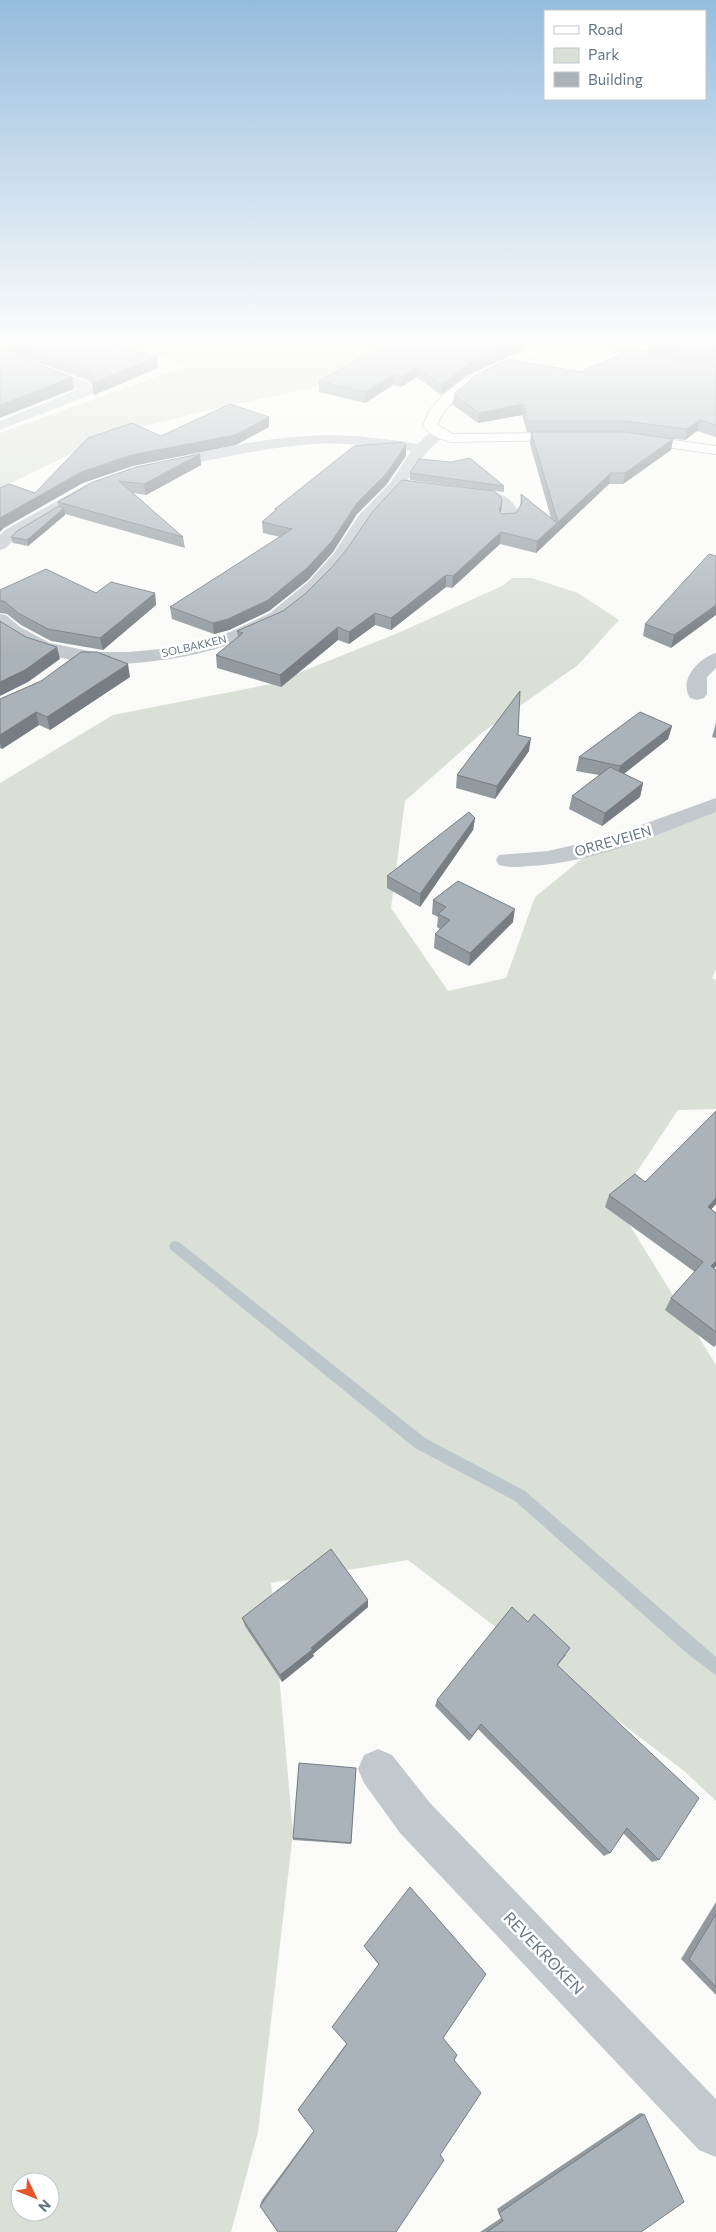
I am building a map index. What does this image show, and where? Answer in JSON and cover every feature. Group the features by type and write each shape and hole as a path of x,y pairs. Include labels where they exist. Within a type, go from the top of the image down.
{"main road":[{"path":"702,448 716,450"}],"street":[{"path":"152,468 252,448"},
{"path":"414,448 421,449"},
{"name":"SOLBAKKEN","path":"0,619 12,630 32,642 56,652 78,657 112,659 148,656 197,647 229,638 264,623 292,606 336,562 366,517 396,484 421,449"},
{"path":"1,544 11,533 89,488 105,481"},
{"path":"396,484 414,487"},
{"path":"451,491 493,496 506,501 510,506 511,514 508,521"},
{"path":"58,673 78,657"},
{"path":"697,694 696,679 700,671 716,659"},
{"name":"ORREVEIEN","path":"506,860 548,858 611,844 716,806"},
{"name":"REVEKROKEN","path":"378,1769 415,1818 716,2133"}],"green space":[{"path":"0,448 83,448 0,488"},
{"path":"512,578 532,578 578,593 619,620 578,665 483,732 405,801 391,908 448,991 506,978 535,897 595,848 716,805 716,969 712,978 716,980 716,1109 678,1110 616,1203 716,1365 716,1801 684,1771 408,1560 271,1583 293,1833 258,2132 231,2232 0,2232 0,783 113,715 271,684 398,633 502,586"}],"building":[{"path":"78,448 167,448 131,455 81,472 0,518 0,488 9,484 35,493"},
{"path":"351,448 404,448 386,474 357,503 332,541 307,568 268,600 228,619 213,623 170,607 292,529 262,522 277,509 275,509"},
{"path":"536,448 660,448 625,473 611,473 558,522"},
{"path":"200,454 144,484 119,481 183,537 58,502 93,482 136,467"},
{"path":"470,458 504,486 410,473 419,459 451,462"},
{"path":"402,480 494,491 501,497 502,502 499,510 502,514 516,513 522,503 521,494 557,523 537,541 501,532 453,576 446,575 391,618 375,613 349,632 338,627 280,675 216,655 243,633 237,631 283,611 306,593 333,566 373,511"},
{"path":"59,506 64,508 27,540 11,537 17,531"},
{"path":"709,554 716,556 716,605 674,635 645,624"},
{"path":"46,569 96,593 111,582 155,593 100,638 48,629 18,613 4,601 0,601 0,590"},
{"path":"0,621 26,637 57,647 25,670 0,682"},
{"path":"81,652 97,652 128,664 47,717 36,712 0,735 0,699 41,681"},
{"path":"520,691 518,735 531,738 497,786 457,775"},
{"path":"640,712 672,726 620,766 579,757"},
{"path":"610,767 643,783 605,813 572,796"},
{"path":"469,812 475,818 420,894 387,876"},
{"path":"458,881 515,909 470,953 435,934 450,920 438,914 446,907 433,900"},
{"path":"716,1111 716,1198 708,1207 716,1213 716,1261 711,1266 716,1270 716,1332 671,1298 703,1262 609,1195 635,1174 645,1182"},
{"path":"331,1549 368,1600 311,1648 313,1649 280,1675 242,1618"},
{"path":"512,1607 528,1622 534,1614 570,1648 557,1665 699,1798 659,1860 627,1828 610,1853 481,1724 472,1736 437,1700"},
{"path":"299,1763 356,1768 351,1843 293,1838"},
{"path":"410,1887 486,1974 443,2038 457,2055 454,2060 481,2093 440,2155 444,2160 396,2232 278,2232 260,2206 314,2131 298,2110 347,2044 332,2027 379,1964 364,1946"},
{"path":"716,1914 716,1987 689,1959"},
{"path":"644,2114 684,2202 641,2232 487,2232 503,2221 499,2213"}],"waterway":[{"path":"175,1246 420,1443 520,1496 695,1651 716,1667"}]}
